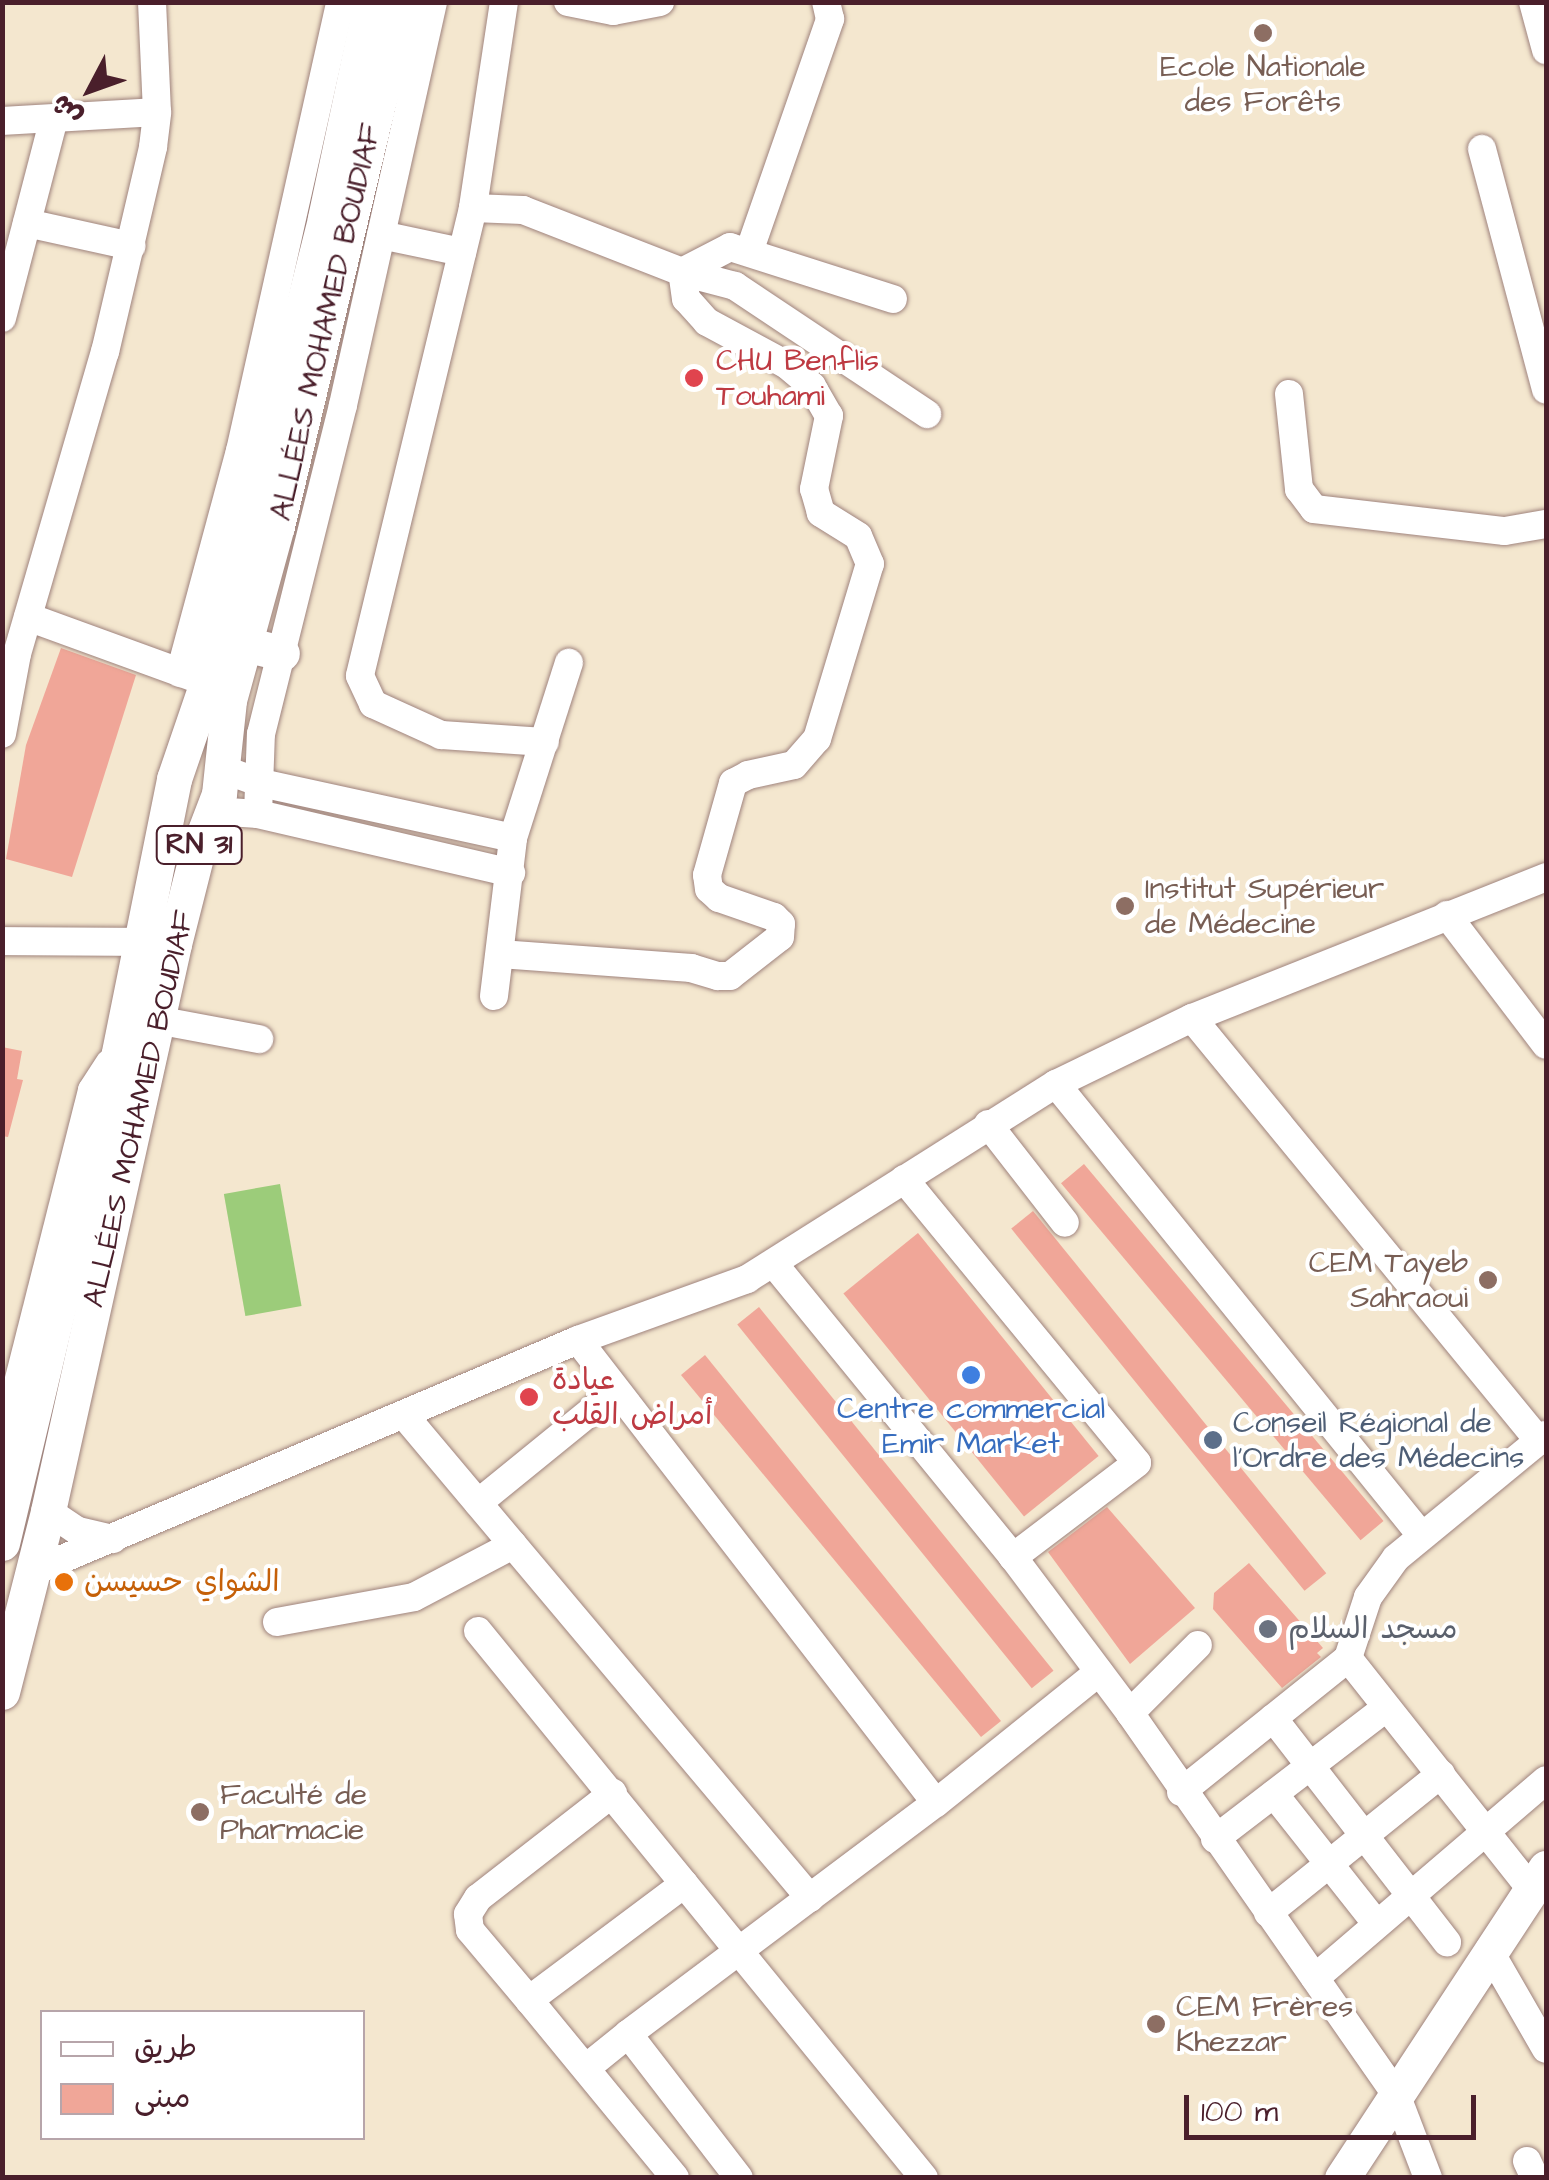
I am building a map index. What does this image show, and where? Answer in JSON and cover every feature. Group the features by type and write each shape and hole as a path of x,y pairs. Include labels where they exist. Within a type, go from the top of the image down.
{"main road":[{"name":"ALLÉES MOHAMED BOUDIAF","path":"4,1532 118,1057 183,756 193,677 325,218 371,2"},
{"name":"ALLÉES MOHAMED BOUDIAF","path":"2,1692 48,1511 198,848 214,810 226,715 402,2"},
{"path":"245,644 282,653"},
{"path":"183,756 222,769"},
{"path":"170,804 194,812 214,810"},
{"path":"1342,2178 1539,1878"}],"street":[{"path":"2,734 10,653 28,617 131,246 157,112 152,2"},
{"path":"28,617 193,677 340,2"},
{"path":"258,814 260,734 382,236 433,2"},
{"path":"504,2 473,208 360,676 373,704 441,735 545,742"},
{"path":"568,2 613,11 660,2"},
{"path":"750,252 830,18 826,2"},
{"path":"1535,3 1546,50"},
{"path":"2,121 157,112"},
{"path":"2,318 54,118"},
{"path":"1482,150 1546,390"},
{"path":"473,208 523,210 682,272 735,286 927,414"},
{"path":"27,223 131,246"},
{"path":"382,236 462,252"},
{"path":"682,272 730,246 893,299"},
{"path":"500,954 691,968 730,976 780,937 782,924 774,916 719,898 708,889 707,875 733,784 748,775 794,765 817,738 870,564 858,536 821,513 814,489 829,416 812,386 787,365 707,322 686,299 682,272"},
{"path":"1289,394 1299,488 1314,509 1505,531 1546,524"},
{"path":"494,996 513,838 568,663"},
{"path":"222,769 261,783 513,838"},
{"path":"214,810 258,814 511,872"},
{"path":"34,1570 578,1340 714,1294 774,1264 1056,1084 1192,1018 1546,877"},
{"path":"1448,915 1546,1045"},
{"path":"2,941 63,938 142,942"},
{"path":"1181,1792 1348,1658 1378,1578 1422,1535 1542,1438 1192,1018"},
{"path":"158,1020 259,1039"},
{"path":"2,1446 92,1090 102,1071 118,1057"},
{"path":"1056,1084 1422,1535"},
{"path":"988,1124 1065,1223"},
{"path":"904,1179 1137,1463 1014,1557"},
{"path":"774,1264 1014,1557 1100,1672 1396,2094 1428,2178"},
{"path":"578,1340 936,1803"},
{"path":"478,1503 616,1391"},
{"path":"404,1415 810,1898"},
{"path":"48,1511 78,1531 113,1539"},
{"path":"277,1622 414,1597 514,1545"},
{"path":"478,1632 612,1793 737,1954 924,2178"},
{"path":"1130,1714 1198,1646"},
{"path":"1348,1658 1486,1833 1539,1878"},
{"path":"586,2068 936,1803 1100,1672"},
{"path":"1215,1839 1386,1708"},
{"path":"1273,1718 1447,1942"},
{"path":"1268,1913 1441,1774"},
{"path":"1315,1978 1546,1780"},
{"path":"612,1793 471,1906 470,1930 676,2178"},
{"path":"1274,1794 1376,1922"},
{"path":"529,2000 684,1884"},
{"path":"1489,1950 1546,2049"},
{"path":"628,2034 739,2178"}],"green space":[{"path":"280,1184 302,1306 245,1316 224,1194"}],"building":[{"path":"61,648 136,675 72,877 6,859 26,745"},
{"path":"2,1047 22,1051 17,1079 23,1080 8,1137 2,1136"},
{"path":"1084,1164 1384,1521 1361,1540 1061,1183"},
{"path":"1033,1211 1326,1573 1305,1591 1011,1229"},
{"name":"Centre commercial Emir Market","path":"918,1233 1099,1456 1024,1516 843,1293"},
{"path":"759,1307 1054,1671 1032,1688 737,1325"},
{"path":"705,1355 1001,1721 981,1737 681,1375"},
{"path":"1107,1507 1195,1608 1130,1664 1048,1552"},
{"name":"مسجد السلام","path":"1249,1563 1323,1648 1317,1653 1321,1657 1282,1688 1213,1609 1214,1593"}],"place":[{"name":"Ecole Nationale des Forêts","path":"1263,33"},
{"name":"CHU Benflis Touhami","path":"694,378"},
{"name":"Institut Supérieur de Médecine","path":"1125,906"},
{"name":"CEM Tayeb Sahraoui","path":"1488,1280"},
{"name":"Centre commercial Emir Market","path":"971,1375"},
{"name":"عيادة أمراض القلب","path":"529,1397"},
{"name":"Conseil Régional de l'Ordre des Médecins","path":"1213,1440"},
{"name":"الشواي حسيسن","path":"64,1582"},
{"name":"مسجد السلام","path":"1268,1629"},
{"name":"Faculté de Pharmacie","path":"200,1812"},
{"name":"CEM Frères Khezzar","path":"1156,2024"}]}
